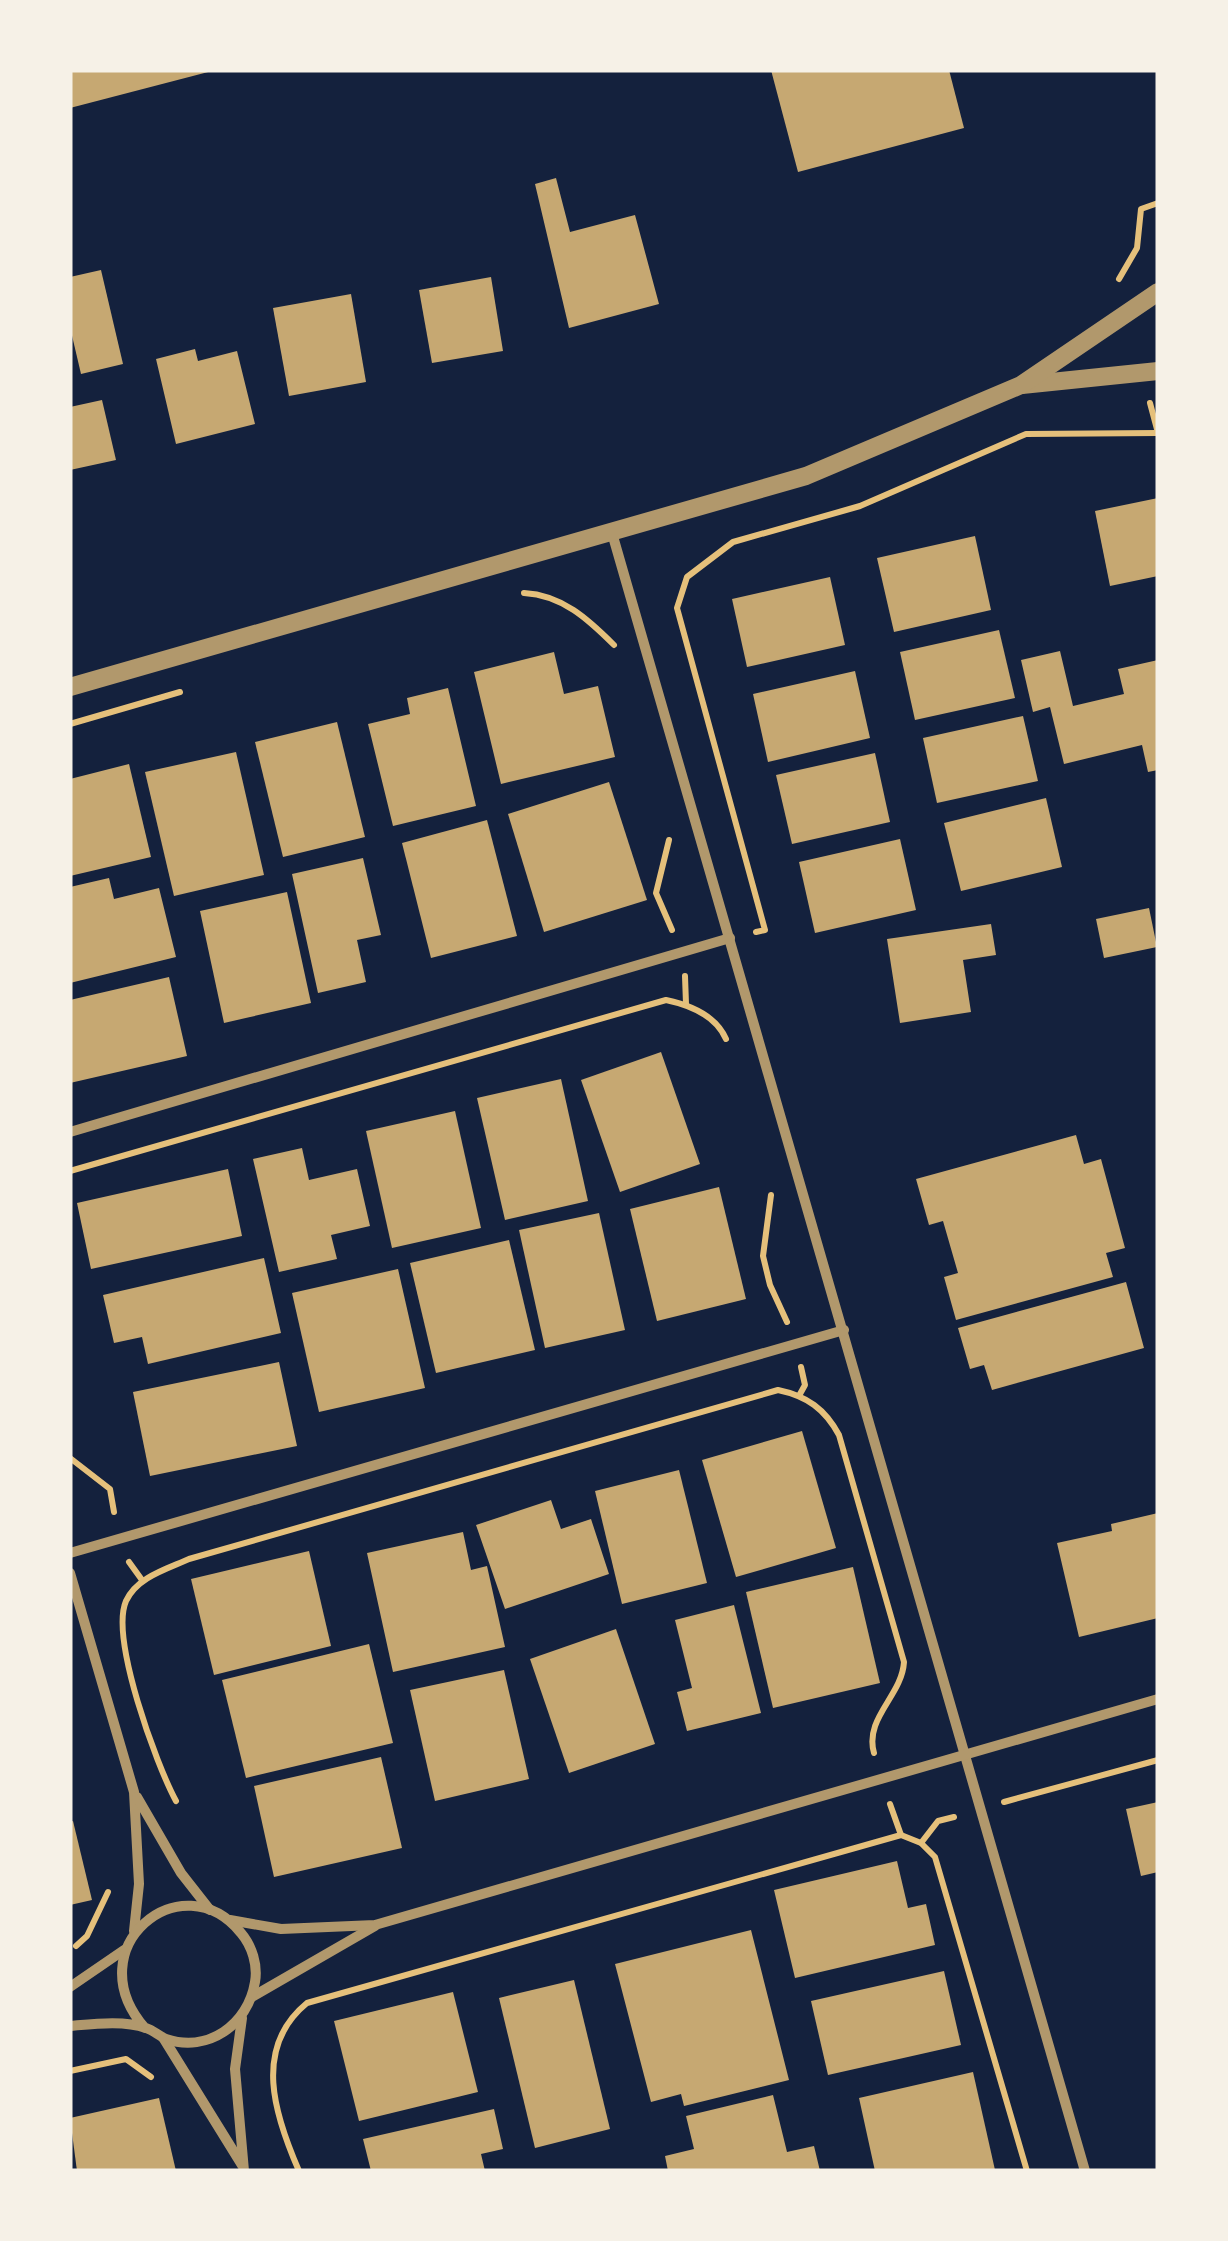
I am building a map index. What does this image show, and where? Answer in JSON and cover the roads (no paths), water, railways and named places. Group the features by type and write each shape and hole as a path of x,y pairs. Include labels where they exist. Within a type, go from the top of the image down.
{"street":[{"path":"70,687 806,476 1021,385 1158,292"},
{"path":"1021,385 1158,371"},
{"path":"612,533 1085,2171"},
{"path":"70,1132 730,938"},
{"path":"70,1553 844,1330"},
{"path":"70,1573 134,1792 139,1884 134,1932 124,1950 122,1991 145,2028 164,2038 208,2041 242,2017"},
{"path":"252,1997 376,1926 1158,1699"},
{"path":"134,1792 181,1873 210,1910"},
{"path":"134,1932 168,1909 210,1910 230,1920 281,1929 376,1926"},
{"path":"230,1920 254,1956 252,1997 242,2017 235,2069 243,2168"},
{"path":"70,1987 124,1950"},
{"path":"70,2026 145,2028"},
{"path":"164,2038 243,2168"}]}
